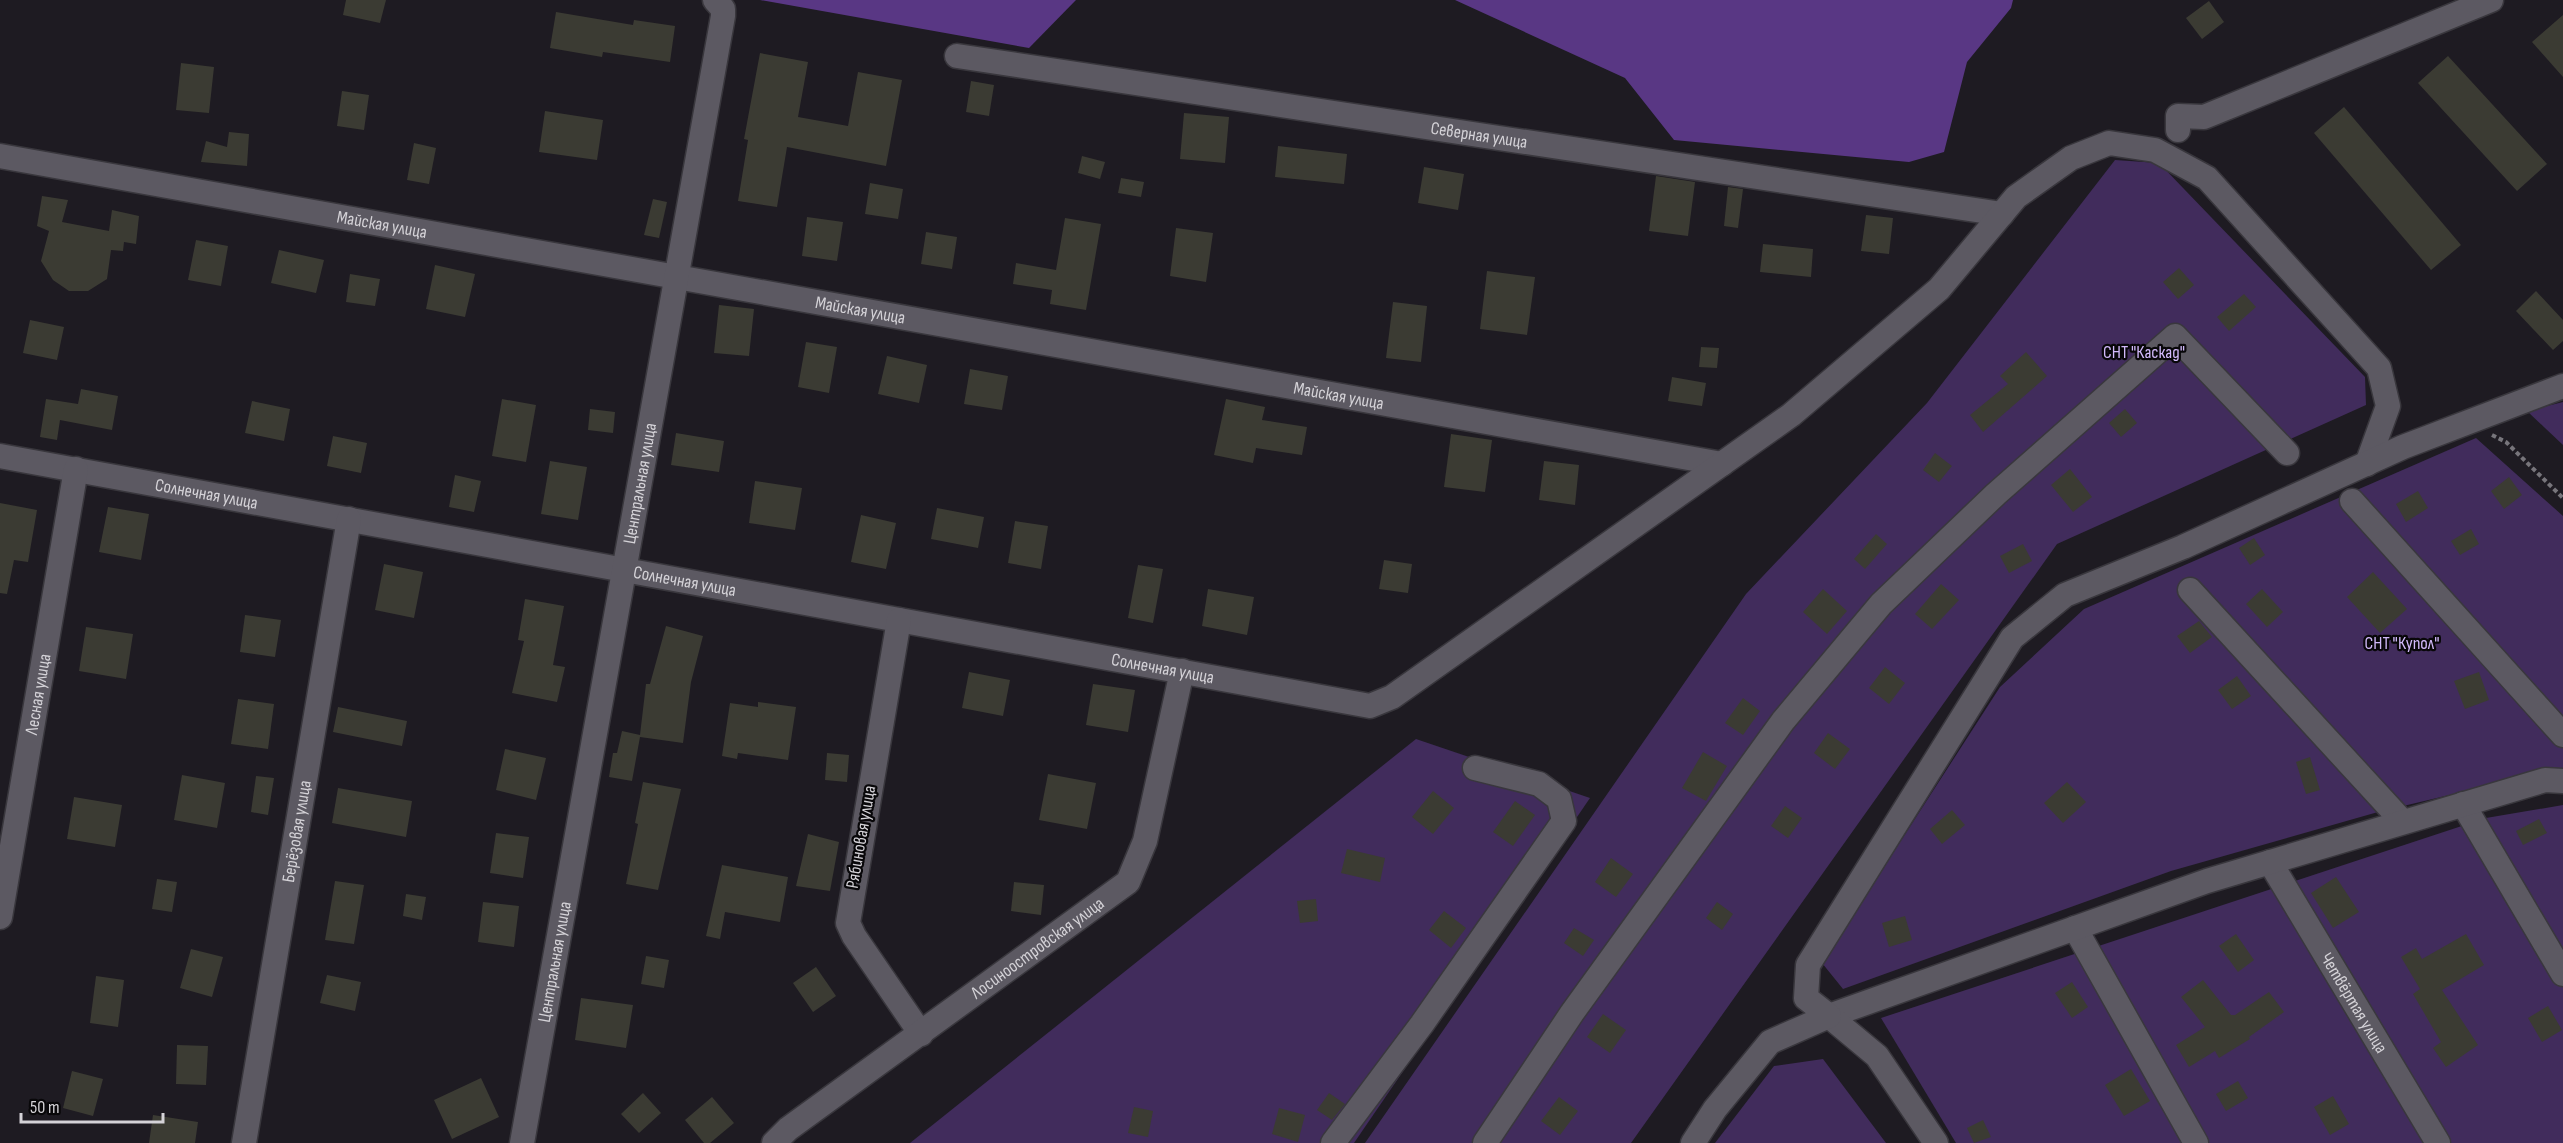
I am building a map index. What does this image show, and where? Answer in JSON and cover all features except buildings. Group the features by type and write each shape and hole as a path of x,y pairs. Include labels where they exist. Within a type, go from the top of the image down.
{"street":[{"path":"2178,130 2178,116 2204,117 2464,5 2491,0"},
{"name":"Центральная улица","path":"522,1143 723,16 723,9 717,1"},
{"name":"Северная улица","path":"957,56 2002,214"},
{"path":"1722,464 1791,415 1939,289 2016,197 2071,158 2109,143 2155,150 2207,178 2379,368 2388,406 2367,464"},
{"name":"Майская улица","path":"0,156 1722,464"},
{"path":"1485,1143 1572,1013 1776,730 1881,604 1996,494 2175,336 2287,453"},
{"path":"1936,1143 1877,1056 1806,998 1808,965 2012,638 2065,594 2183,547 2367,464 2563,386"},
{"name":"Солнечная улица","path":"0,456 1370,706 1392,697 1722,464"},
{"name":"Лесная улица","path":"0,917 76,469"},
{"path":"2352,501 2563,735"},
{"name":"Берёзовая улица","path":"244,1143 349,519"},
{"path":"2190,590 2403,822"},
{"name":"Рябиновая улица","path":"899,620 848,923 854,936 921,1034"},
{"name":"Лосиноостровская улица","path":"774,1143 788,1129 1128,882 1145,841 1182,672"},
{"path":"1333,1143 1422,1024 1564,821 1559,799 1539,784 1475,768"},
{"path":"1693,1143 1715,1109 1770,1042 1829,1016 2206,881 2546,780 2563,781"},
{"path":"2463,804 2563,974"},
{"name":"Четвёртая улица","path":"2270,862 2438,1143"},
{"path":"2075,928 2196,1143"}],"path":[{"path":"2468,423 2506,442 2563,498"}],"green space":[{"name":"СНТ \"Каскад\"","path":"2115,160 2159,163 2365,377 2366,405 2057,544 1631,1143 1365,1143 1746,594 1927,403"},
{"path":"2563,402 2563,445 2527,411"},
{"name":"СНТ \"Купол\"","path":"2476,438 2563,516 2563,768 2378,812 2171,871 1843,989 1822,963 2000,687 2084,609"},
{"path":"1416,739 1590,798 1354,1143 910,1143"},
{"path":"2563,805 2563,1143 1956,1143 1881,1018 2486,818"},
{"path":"1823,1059 1886,1143 1715,1143 1774,1066"}],"shaded area":[{"path":"760,0 1076,0 1029,48"},
{"path":"1455,0 2013,0 2011,8 1967,62 1944,152 1909,162 1674,140 1625,78"}]}
